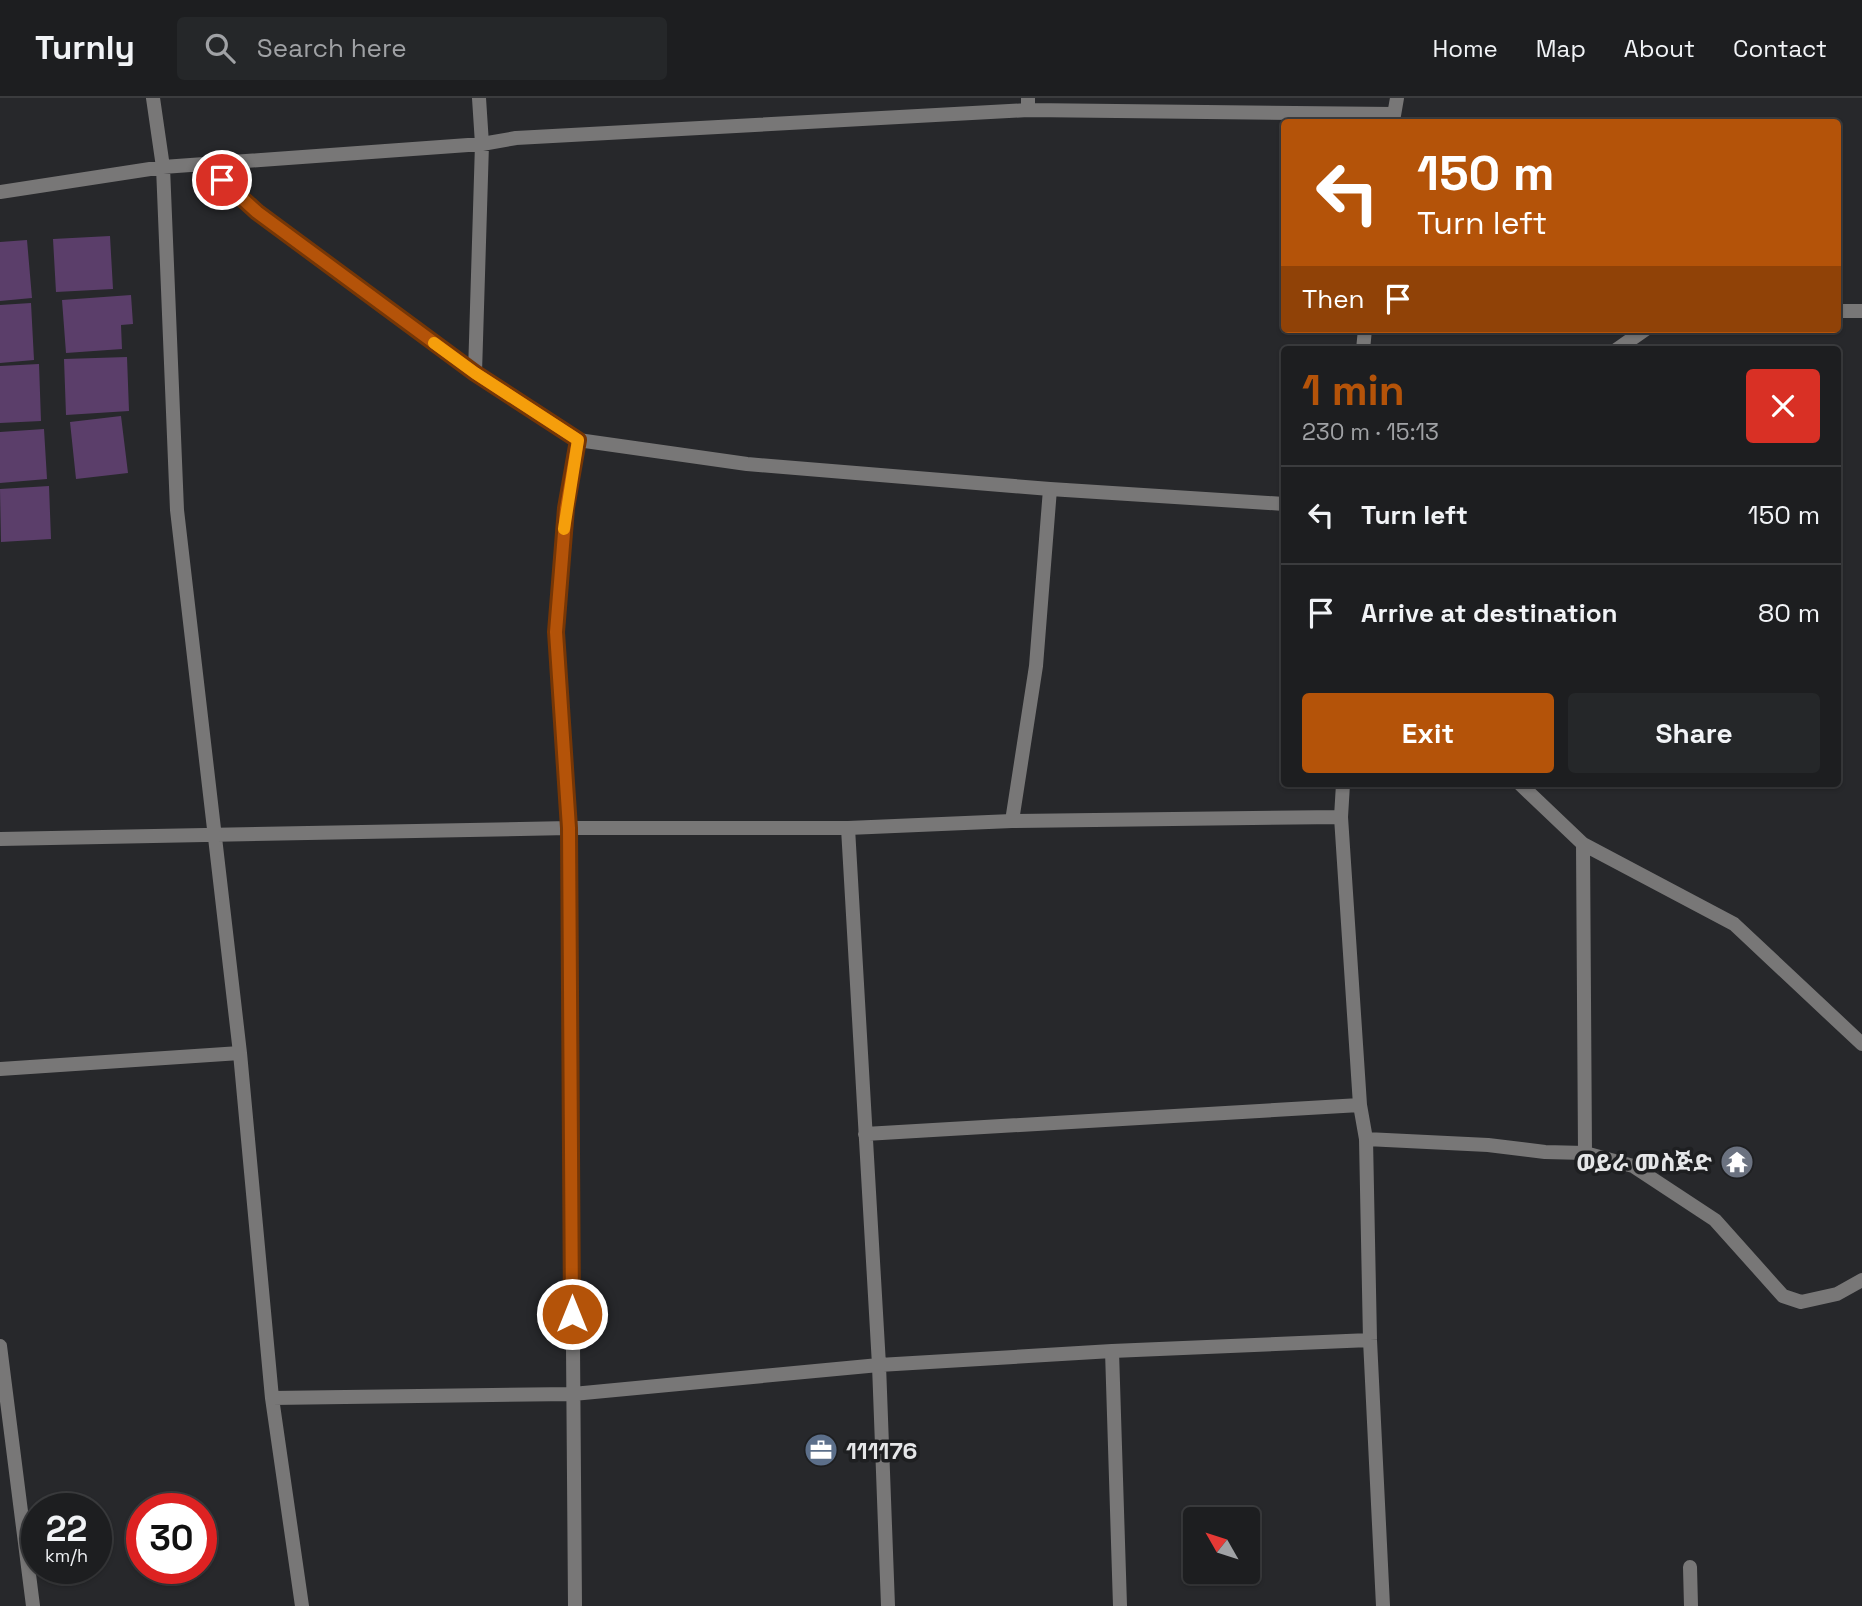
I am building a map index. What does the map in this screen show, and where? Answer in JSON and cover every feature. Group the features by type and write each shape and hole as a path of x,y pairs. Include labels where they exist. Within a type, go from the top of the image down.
{"street":[{"path":"153,98 163,167 177,510 240,1053 272,1398 302,1606"},
{"path":"475,373 482,144 479,98"},
{"path":"0,192 163,167 482,144 516,138 1028,104 1394,118 1397,98"},
{"path":"204,164 257,212 475,373 578,440 747,464 1050,489 1281,504"},
{"path":"1841,312 1862,311"},
{"path":"1621,346 1640,333"},
{"path":"575,1606 569,828 556,632 566,508 578,440"},
{"path":"1012,821 1036,666 1050,489"},
{"path":"1343,787 1341,817 1360,1105 1366,1139 1370,1340 1383,1606"},
{"path":"1523,787 1583,844 1734,924 1862,1044"},
{"path":"0,839 569,828 848,828 1012,821 1341,817"},
{"path":"848,828 879,1365 888,1606"},
{"path":"1583,844 1585,1153"},
{"path":"0,1069 240,1053"},
{"path":"865,1135 1360,1105"},
{"path":"1366,1139 1488,1144 1545,1152 1585,1153 1633,1166 1715,1220 1783,1296 1801,1302 1837,1294 1862,1280"},
{"path":"272,1398 573,1394 879,1365 1112,1351 1370,1340"},
{"path":"0,1346 33,1606"},
{"path":"1112,1351 1120,1606"},
{"path":"1690,1567 1691,1606"}],"building":[{"path":"110,236 113,289 56,292 53,239"},
{"path":"27,240 32,298 0,301 0,242"},
{"path":"131,295 133,324 121,325 122,349 66,353 62,300"},
{"path":"31,303 34,360 0,363 0,305"},
{"path":"127,357 129,411 66,415 64,359"},
{"path":"39,364 41,421 0,423 0,366"},
{"path":"121,416 128,473 76,479 70,422"},
{"path":"44,429 47,479 0,483 0,432"},
{"path":"49,486 51,539 1,542 0,489"}],"slow traffic":[{"path":"434,343 578,440 564,529"}],"place":[{"name":"ወይራ መስጅድ","path":"1737,1162"},
{"name":"111176","path":"821,1450"}],"route":[{"path":"222,180 257,212 475,373 578,440 566,508 556,632 569,828 572,1314"}]}
